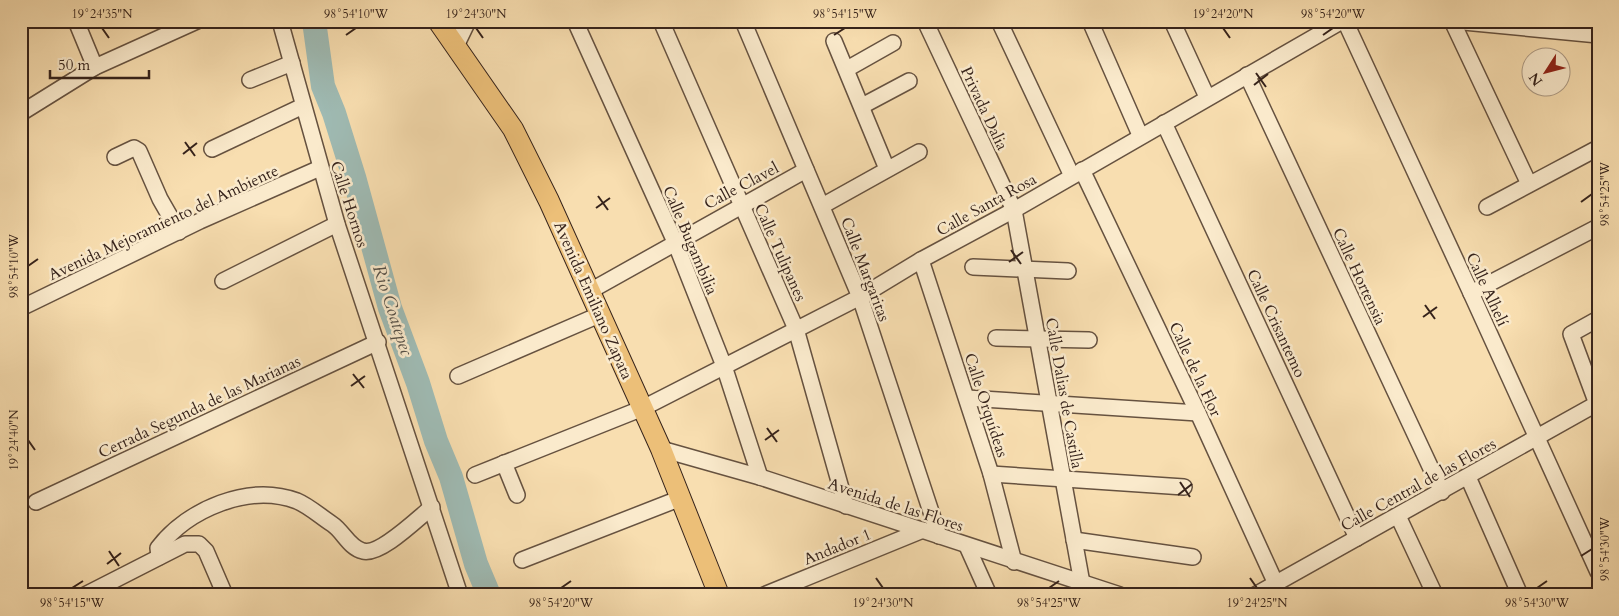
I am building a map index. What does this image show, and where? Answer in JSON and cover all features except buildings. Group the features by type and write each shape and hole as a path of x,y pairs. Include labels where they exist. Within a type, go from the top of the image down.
{"main road":[{"name":"Avenida Emiliano Zapata","path":"438,21 513,129 643,408 719,595"}],"street":[{"path":"76,21 95,67"},
{"path":"21,113 95,67 197,21"},
{"name":"Calle Hornos","path":"280,21 302,106 337,224 378,342 460,595"},
{"path":"456,46 468,21"},
{"name":"Calle Bugambilia","path":"575,21 675,242 724,366 760,477"},
{"name":"Calle Tulipanes","path":"661,21 796,330 846,506"},
{"name":"Calle Margaritas","path":"742,21 860,297 939,536"},
{"name":"Privada Dalia","path":"925,21 1014,210"},
{"name":"Calle de la Flor","path":"999,21 1198,413 1276,584"},
{"path":"1090,21 1140,136"},
{"path":"1172,21 1207,98"},
{"name":"Calle Santa Rosa","path":"475,475 643,408 860,297 921,260 1014,210 1164,122 1343,21"},
{"name":"Calle Alhelí","path":"1343,21 1471,293 1598,572"},
{"path":"1453,21 1597,36"},
{"path":"1453,21 1529,184"},
{"path":"1589,21 1597,36"},
{"path":"834,41 888,169"},
{"path":"847,69 893,43"},
{"path":"250,80 292,63"},
{"name":"Calle Hortensia","path":"1247,75 1442,492"},
{"path":"862,106 910,81"},
{"path":"212,148 302,106"},
{"name":"Calle Crisantemo","path":"1164,122 1358,538"},
{"path":"115,157 134,148 139,151 160,199 178,232"},
{"path":"1487,207 1598,148"},
{"path":"822,206 919,152"},
{"name":"Avenida Mejoramiento del Ambiente","path":"21,308 178,232 320,168"},
{"name":"Calle Clavel","path":"590,291 806,170"},
{"name":"Calle Dalias de Castilla","path":"1014,210 1082,583"},
{"path":"224,281 337,224"},
{"path":"1471,293 1598,227"},
{"name":"Calle Orquídeas","path":"921,260 991,474 1014,562"},
{"path":"973,267 1068,271"},
{"path":"458,376 599,315"},
{"path":"1597,403 1571,334 1598,319"},
{"path":"996,338 1089,340"},
{"name":"Cerrada Segunda de las Marianas","path":"36,502 378,342"},
{"path":"967,398 1198,413"},
{"name":"Calle Central de las Flores","path":"1255,595 1442,492 1597,403"},
{"name":"Avenida de las Flores","path":"661,449 760,477 1116,594"},
{"path":"504,463 517,495"},
{"path":"991,474 1184,487"},
{"path":"1468,477 1520,595"},
{"path":"159,557 158,548 171,532 197,515 239,496 281,497 298,502 339,528 351,544 363,551 378,550 432,507"},
{"path":"522,560 681,498"},
{"path":"1398,516 1435,595"},
{"name":"Andador 1","path":"764,595 923,530"},
{"path":"1074,540 1193,557"},
{"path":"85,595 185,544 199,544 206,551 225,595"},
{"path":"968,546 989,595"}],"waterway":[{"name":"Rio Coatepec","path":"314,21 323,86 334,113 354,177 390,308 418,383 436,441 451,477 476,564 489,595"}]}
